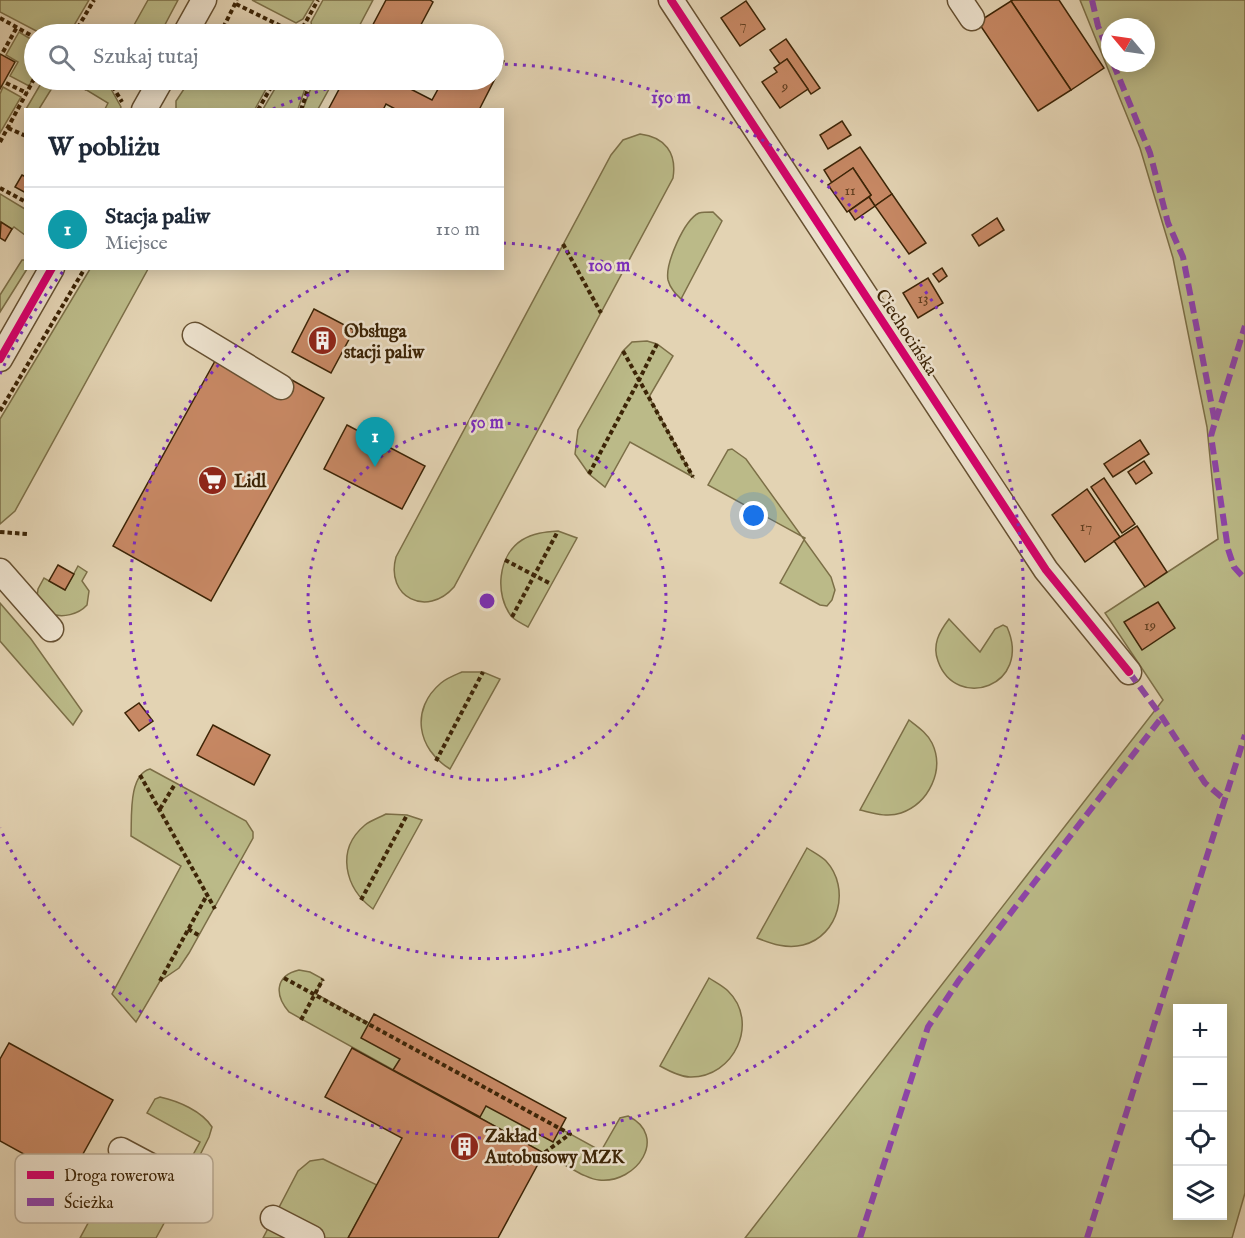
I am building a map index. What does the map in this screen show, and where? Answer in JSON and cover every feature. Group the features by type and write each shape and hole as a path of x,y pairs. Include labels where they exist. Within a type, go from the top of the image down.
{"street":[{"path":"191,24 204,0"},
{"name":"Ciechocińska","path":"671,0 1046,570 1129,672"},
{"path":"136,108 151,90"},
{"path":"0,359 51,270"},
{"path":"195,335 281,387"},
{"path":"0,571 51,629"},
{"path":"121,1150 129,1154"},
{"path":"273,1218 312,1238"}],"path":[{"path":"80,24 94,0"},
{"path":"304,24 318,0"},
{"path":"225,24 237,2 279,24"},
{"path":"0,18 24,31"},
{"path":"3,52 17,27"},
{"path":"6,83 27,93"},
{"path":"0,142 28,90"},
{"path":"119,90 134,108"},
{"path":"259,108 269,90"},
{"path":"302,108 308,90"},
{"path":"8,128 24,135"},
{"path":"0,188 24,201"},
{"path":"563,244 601,313"},
{"path":"0,411 84,270"},
{"path":"589,474 657,344"},
{"path":"623,351 693,477"},
{"path":"512,617 558,531"},
{"path":"0,532 27,534"},
{"path":"505,560 551,585"},
{"path":"436,761 483,672"},
{"path":"140,776 215,909"},
{"path":"160,810 174,784"},
{"path":"361,900 407,815"},
{"path":"160,981 207,894"},
{"path":"188,929 200,936"},
{"path":"284,978 570,1134 544,1153"},
{"path":"301,1020 323,979"}],"shaded area":[{"path":"0,0 89,0 75,24 24,25 0,12"},
{"path":"148,0 178,0 165,24 135,24"},
{"path":"252,0 314,0 303,19 296,23"},
{"path":"323,0 373,0 360,24 311,24"},
{"path":"1080,0 1245,0 1245,1193 1232,1238 745,1238 1163,700 1105,613 1218,539 1207,427 1173,258 1140,148 1109,72 1155,72 1155,18 1101,18 1101,52"},
{"path":"19,32 24,35 24,83 10,76 18,62 6,55"},
{"path":"3,87 21,97 0,133 0,94"},
{"path":"37,90 51,90 40,108 27,108"},
{"path":"87,90 112,90 121,107 106,108 108,103"},
{"path":"183,90 265,90 256,108 176,108 176,101"},
{"path":"274,90 305,90 298,108 264,108"},
{"path":"310,90 328,90 319,108 303,108"},
{"path":"640,134 656,139 667,148 673,161 673,178 454,587 432,601 421,602 411,599 402,592 397,583 394,571 396,557 611,155 623,140"},
{"path":"0,194 24,208 24,234 14,227 12,229 0,224"},
{"path":"713,212 722,221 681,299 671,288 668,280 669,264 687,224 699,213"},
{"path":"24,260 24,270 26,270 0,312 0,295"},
{"path":"89,270 147,270 15,511 0,524 0,419"},
{"path":"647,341 657,344 673,356 649,397 693,477 630,442 605,487 589,474 575,454 578,430 623,351 632,342"},
{"path":"732,449 746,459 802,536 708,485 728,450"},
{"path":"558,531 577,538 528,627 512,617 506,608 501,587 504,565 508,555 522,540 535,534"},
{"path":"804,540 831,577 835,590 827,606 820,605 780,583"},
{"path":"78,566 87,572 82,581 89,591 87,605 70,615 60,616 50,613 37,597 38,589 44,578 65,590"},
{"path":"0,603 31,639 82,711 73,725 0,641"},
{"path":"949,619 980,652 995,629 1003,625 1007,627 1012,647 1010,664 1001,677 989,685 975,688 960,686 947,677 936,655 936,644"},
{"path":"462,672 483,672 500,679 450,769 430,751 424,740 422,716 431,693 443,681"},
{"path":"909,720 925,733 936,753 935,774 927,794 911,808 901,813 885,815 860,810"},
{"path":"150,769 246,821 253,832 253,838 189,953 179,968 160,981 136,1022 112,994 181,866 131,836 135,788 138,779"},
{"path":"386,814 407,815 422,820 373,909 363,900 350,880 347,857 356,835 367,823"},
{"path":"807,848 826,861 834,872 839,897 833,922 815,940 803,945 785,946 757,938"},
{"path":"299,970 310,972 323,979 316,994 601,1151 620,1118 628,1116 640,1125 646,1135 647,1146 643,1157 636,1167 613,1179 597,1180 581,1174 289,1012 281,1000 279,987 285,977"},
{"path":"709,978 726,989 737,1004 742,1018 742,1032 738,1046 719,1068 706,1075 682,1076 660,1066"},
{"path":"160,1097 174,1101 208,1121 212,1127 200,1154 193,1154 200,1142 147,1113 155,1099"},
{"path":"323,1159 377,1185 348,1238 263,1238 298,1171 310,1161"},
{"path":"88,1223 164,1223 156,1238 80,1238"}],"building":[{"path":"386,0 430,0 433,2 421,24 373,24"},
{"path":"1059,0 1101,63 1101,70 1071,90 1011,1"},
{"path":"746,1 765,29 740,46 721,18"},
{"path":"1011,1 1071,90 1038,111 978,22"},
{"path":"786,39 820,88 811,94 787,59 780,64 770,50"},
{"path":"0,54 15,62 0,89"},
{"path":"787,59 808,89 780,108 762,82 777,72 774,68"},
{"path":"339,90 412,90 432,100 438,90 489,90 480,108 393,108 386,104 384,108 329,108"},
{"path":"842,121 851,135 828,149 820,135"},
{"path":"860,147 892,194 875,206 869,197 871,195 853,168 832,183 824,170"},
{"path":"853,168 871,195 847,212 828,185"},
{"path":"22,175 24,176 24,192 15,187"},
{"path":"892,194 926,243 909,254 875,206"},
{"path":"869,197 875,206 855,220 849,211"},
{"path":"997,218 1004,230 979,246 972,235"},
{"path":"1,222 12,229 5,241 0,238"},
{"path":"942,268 947,276 939,282 933,274"},
{"path":"928,278 943,303 918,318 903,293"},
{"name":"Obsługa stacji paliw","path":"314,309 354,330 331,373 292,352"},
{"name":"Lidl","path":"215,361 281,399 292,380 324,398 211,601 113,546"},
{"path":"347,425 425,466 402,509 324,469"},
{"path":"1140,440 1149,454 1113,477 1104,464"},
{"path":"1144,461 1152,473 1136,484 1128,472"},
{"path":"1104,478 1135,524 1122,533 1091,487"},
{"path":"1087,489 1120,537 1085,562 1052,515"},
{"path":"1137,526 1167,572 1145,587 1114,541"},
{"path":"58,565 74,574 65,590 49,581"},
{"path":"1158,602 1175,628 1142,650 1124,622"},
{"path":"139,703 153,721 139,731 125,713"},
{"path":"213,725 270,755 254,785 197,755"},
{"path":"374,1014 566,1118 553,1142 486,1106 480,1117 393,1070 400,1059 361,1038"},
{"path":"9,1043 113,1100 83,1154 24,1154 0,1141 0,1059"},
{"name":"Zakład Autobusowy MZK","path":"352,1048 544,1153 498,1238 348,1238 402,1138 325,1097"}],"marked path":[{"path":"1092,0 1101,34"},
{"path":"1117,72 1150,153 1168,223 1183,257 1215,422 1211,436 1228,549 1234,567 1245,579"},
{"path":"1216,420 1245,326"},
{"path":"1129,672 1162,717 1205,783 1225,800"},
{"path":"860,1238 928,1027 959,980 1162,717"},
{"path":"1087,1238 1245,735"}],"cycle path":[{"path":"671,0 1046,570 1129,672"},
{"path":"0,359 51,270"}],"place":[{"name":"Obsługa stacji paliw","path":"323,341"},
{"name":"Stacja paliw","path":"375,467"},
{"name":"Lidl","path":"213,481"},
{"name":"Zakład Autobusowy MZK","path":"464,1146"}]}
